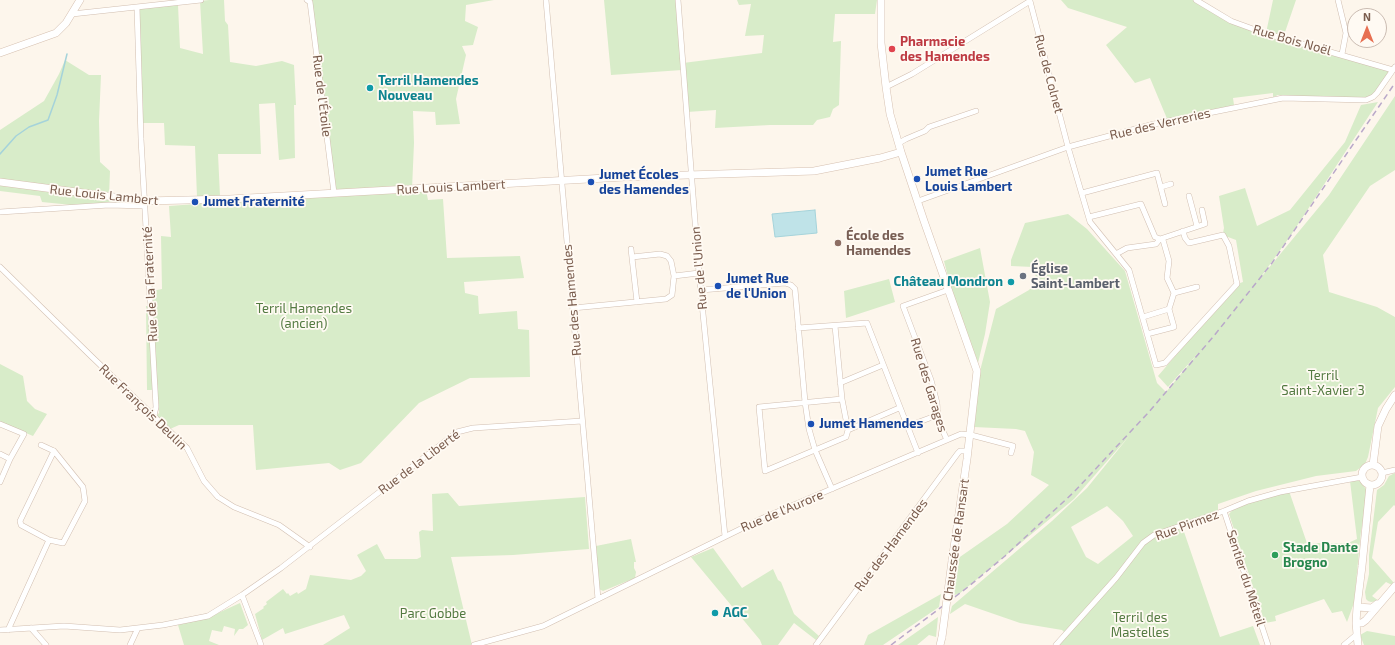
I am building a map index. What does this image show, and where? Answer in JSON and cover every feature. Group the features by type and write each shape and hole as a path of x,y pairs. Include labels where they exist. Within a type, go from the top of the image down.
{"street":[{"path":"0,53 56,33 62,28 80,0"},
{"path":"72,14 201,0"},
{"name":"Rue de l'Étoile","path":"307,0 310,2 334,193"},
{"name":"Rue des Hamendes","path":"546,0 598,599"},
{"name":"Rue de l'Union","path":"678,0 699,273 725,536"},
{"name":"Chaussée de Ransart","path":"881,0 881,43 890,114 901,152 977,371 968,451 940,645"},
{"name":"Rue de Colnet","path":"886,88 912,74 1029,0 1068,147 1090,222 1129,270 1156,365 1165,363 1237,284 1229,246 1223,236 1189,243 1185,238 1183,231"},
{"name":"Rue Bois Noël","path":"1196,0 1231,21 1264,33 1394,68"},
{"path":"1338,0 1346,33 1342,54"},
{"name":"Rue de la Fraternité","path":"137,8 141,139 156,407 154,416"},
{"name":"Rue des Verreries","path":"918,201 1068,147 1154,124 1283,98 1366,100 1373,97 1377,93 1394,68"},
{"path":"899,143 925,131 929,127 976,111"},
{"name":"Rue Louis Lambert","path":"0,182 145,204 691,174 814,171 880,158 901,152"},
{"path":"1082,193 1157,172 1165,204"},
{"path":"1161,187 1171,184"},
{"path":"1189,196 1197,226"},
{"path":"0,212 145,204"},
{"path":"1089,217 1141,204 1155,238 1163,240 1169,261 1167,278 1174,293 1169,309 1174,326 1147,334"},
{"path":"1116,254 1127,248 1156,244 1160,239 1205,224 1202,210"},
{"path":"631,249 637,302"},
{"path":"573,308 666,299 672,295 674,276 671,261 667,256 660,254 632,257"},
{"name":"Rue François Deulin","path":"0,267 90,356 188,448 204,481 218,497 234,507 279,525 310,547"},
{"path":"674,276 699,273"},
{"path":"701,290 785,283 791,285 795,289 809,429 815,450 832,489"},
{"path":"1174,293 1197,287"},
{"name":"Rue des Garages","path":"947,440 938,420 937,403 931,380 904,306 948,290"},
{"path":"1143,317 1169,309"},
{"path":"798,328 867,323 918,453"},
{"path":"835,326 840,383 848,430 846,437 765,471 759,407 842,399"},
{"path":"840,383 883,365"},
{"path":"1373,465 1378,426 1395,395"},
{"path":"848,430 900,408"},
{"path":"908,426 938,415"},
{"name":"Rue de la Liberté","path":"242,595 310,547 457,432 473,428 582,421"},
{"path":"0,424 24,434 10,459 0,482"},
{"name":"Rue de l'Aurore","path":"474,645 543,626 763,518 961,434 970,435"},
{"path":"970,435 1013,446 1011,453"},
{"path":"41,445 54,451 83,487 85,501 63,543 49,540 21,525 20,521 54,451"},
{"name":"Rue des Hamendes","path":"816,645 958,453 960,451 968,451"},
{"path":"0,454 10,459"},
{"path":"1369,465 1378,467 1382,473 1381,480 1378,483 1370,485 1364,482 1362,477 1364,469 1369,465"},
{"path":"1382,473 1395,470"},
{"name":"Rue Pirmez","path":"1056,645 1116,578 1143,543 1154,535 1224,511 1248,501 1280,492 1362,477"},
{"path":"1358,645 1356,635 1357,607 1370,485"},
{"name":"Sentier du Méteil","path":"1224,511 1268,645"},
{"path":"8,630 49,540"},
{"path":"1356,623 1362,623 1366,620 1395,586"},
{"path":"0,630 56,626 120,630 138,628 208,616 242,595 262,645"},
{"path":"1357,607 1372,608 1379,603"},
{"path":"31,628 46,645"},
{"path":"130,645 138,628"},
{"path":"1344,645 1356,635"}],"green space":[{"path":"224,0 225,21 228,25 230,62 256,66 282,61 294,65 296,105 294,105 295,158 279,160 275,103 259,104 261,154 218,154 220,196 197,197 195,146 165,145 164,123 143,123 139,9 178,5 180,48 203,54 200,1"},
{"name":"Terril Hamendes (ancien)","path":"304,0 494,0 466,5 465,21 478,27 473,45 462,46 466,55 456,99 460,124 436,125 435,112 413,111 414,143 412,189 426,190 428,200 443,199 447,258 520,256 524,278 464,282 465,293 478,296 479,314 517,311 518,329 529,330 530,377 470,378 419,403 361,463 340,470 329,463 256,470 253,425 179,425 170,429 156,416 159,413 157,385 154,385 152,390 147,390 146,306 153,306 152,291 162,289 161,236 171,237 169,206 196,204 199,202 340,195 329,172 309,6"},
{"path":"604,0 678,0 682,70 611,75"},
{"path":"737,0 877,0 875,14 835,14 833,42 841,41 839,105 833,109 830,117 817,120 813,125 770,125 715,128 716,110 687,112 683,63 762,53 764,35 745,36 751,4 739,5"},
{"path":"1061,0 1196,0 1223,17 1266,33 1273,0 1296,0 1283,38 1393,70 1370,99 1338,100 1278,95 1273,97 1273,93 1233,98 1234,105 1168,121 1150,78 1135,83 1106,45 1127,27 1068,8"},
{"path":"65,60 89,75 101,75 99,121 100,162 110,171 109,197 111,199 143,206 72,205 42,202 40,196 0,191 0,130 44,101"},
{"path":"1395,96 1395,170 1370,186 1323,255 1329,292 1377,307 1395,317 1395,387 1378,408 1368,457 1365,464 1356,471 1316,476 1256,491 1218,504 1218,510 1182,526 1220,637 1253,626 1260,645 1059,645 1067,635 1062,630 1020,623 965,604 950,614 952,606 1052,521 1087,488 1130,435 1074,499 959,594 954,595 957,559 1007,524 1049,485 1031,475 1034,452 1025,431 1016,429 974,427 981,367 996,309 1029,290 1037,281 1033,267 1011,266 1011,260 1025,223 1068,214 1087,229 1125,271 1157,383 1166,392 1199,352 1168,387 1158,376 1237,284 1243,282 1236,240 1228,237 1225,238 1223,233 1224,228 1219,196 1245,188 1257,226 1290,210 1345,142 1361,105 1378,102 1291,235 1258,281 1329,195","holes":["1107,506 1123,521 1133,536 1098,564 1086,557 1071,527"]},
{"path":"980,248 990,302 985,334 978,363 951,289 944,261"},
{"path":"889,279 895,302 846,318 844,291"},
{"path":"0,364 23,376 27,401 35,409 47,414 33,436 0,422"},
{"path":"1395,473 1395,506 1394,505 1378,522 1372,558 1394,583 1392,585 1386,582 1372,596 1379,601 1371,602 1366,599 1365,592 1369,574 1369,555 1377,490 1384,485 1389,476"},
{"path":"1350,481 1360,481 1366,489 1366,507 1361,531 1354,603 1347,622 1342,611 1332,613 1324,599 1275,616 1276,621 1265,623 1229,514 1236,506 1289,491 1308,546 1314,543 1348,543 1357,539"},
{"name":"Parc Gobbe","path":"448,493 459,506 585,497 589,549 513,555 451,557 472,645 323,645 350,628 344,615 285,634 283,628 262,640 255,614 264,608 263,607 267,604 266,602 283,589 290,596 297,592 298,594 306,589 310,575 351,580 361,576 366,571 357,555 377,544 385,559 417,559 421,557 419,532 422,530 433,531 432,494"},
{"path":"631,539 636,562 634,562 636,572 635,578 603,591 599,589 596,546"},
{"path":"713,548 742,588 773,569 778,580 781,582 794,614 819,636 816,640 794,623 778,645 762,645 760,640 691,557"},
{"path":"941,594 939,607 883,645 864,645 868,635"},
{"path":"240,603 248,625 243,629 239,629 234,636 235,629 224,626 222,632 212,630 209,641 219,645 184,645 178,625 207,618"},
{"path":"938,617 936,637 929,635 917,645 898,645"},
{"path":"1367,631 1395,636 1395,645 1364,645 1360,635"}],"water":[{"path":"815,210 817,233 775,237 772,214"}],"waterway":[{"path":"0,154 16,136 29,127 48,120 57,95 67,54"}],"railway":[{"path":"891,645 968,587 1005,556 1074,492 1148,413 1213,337 1272,263 1395,83"}],"place":[{"name":"Pharmacie des Hamendes","path":"892,49"},
{"name":"Terril Hamendes Nouveau","path":"370,88"},
{"name":"Jumet Rue Louis Lambert","path":"917,179"},
{"name":"Jumet Écoles des Hamendes","path":"591,182"},
{"name":"Jumet Fraternité","path":"195,202"},
{"name":"École des Hamendes","path":"838,243"},
{"name":"Église Saint-Lambert","path":"1023,276"},
{"name":"Château Mondron","path":"1011,282"},
{"name":"Jumet Rue de l'Union","path":"718,286"},
{"name":"Jumet Hamendes","path":"811,424"},
{"name":"Stade Dante Brogno","path":"1275,555"},
{"name":"AGC","path":"715,613"}],"park label":[{"name":"Terril Saint-Xavier 3","path":"1323,384"},
{"name":"Terril des Mastelles","path":"1140,626"}]}
